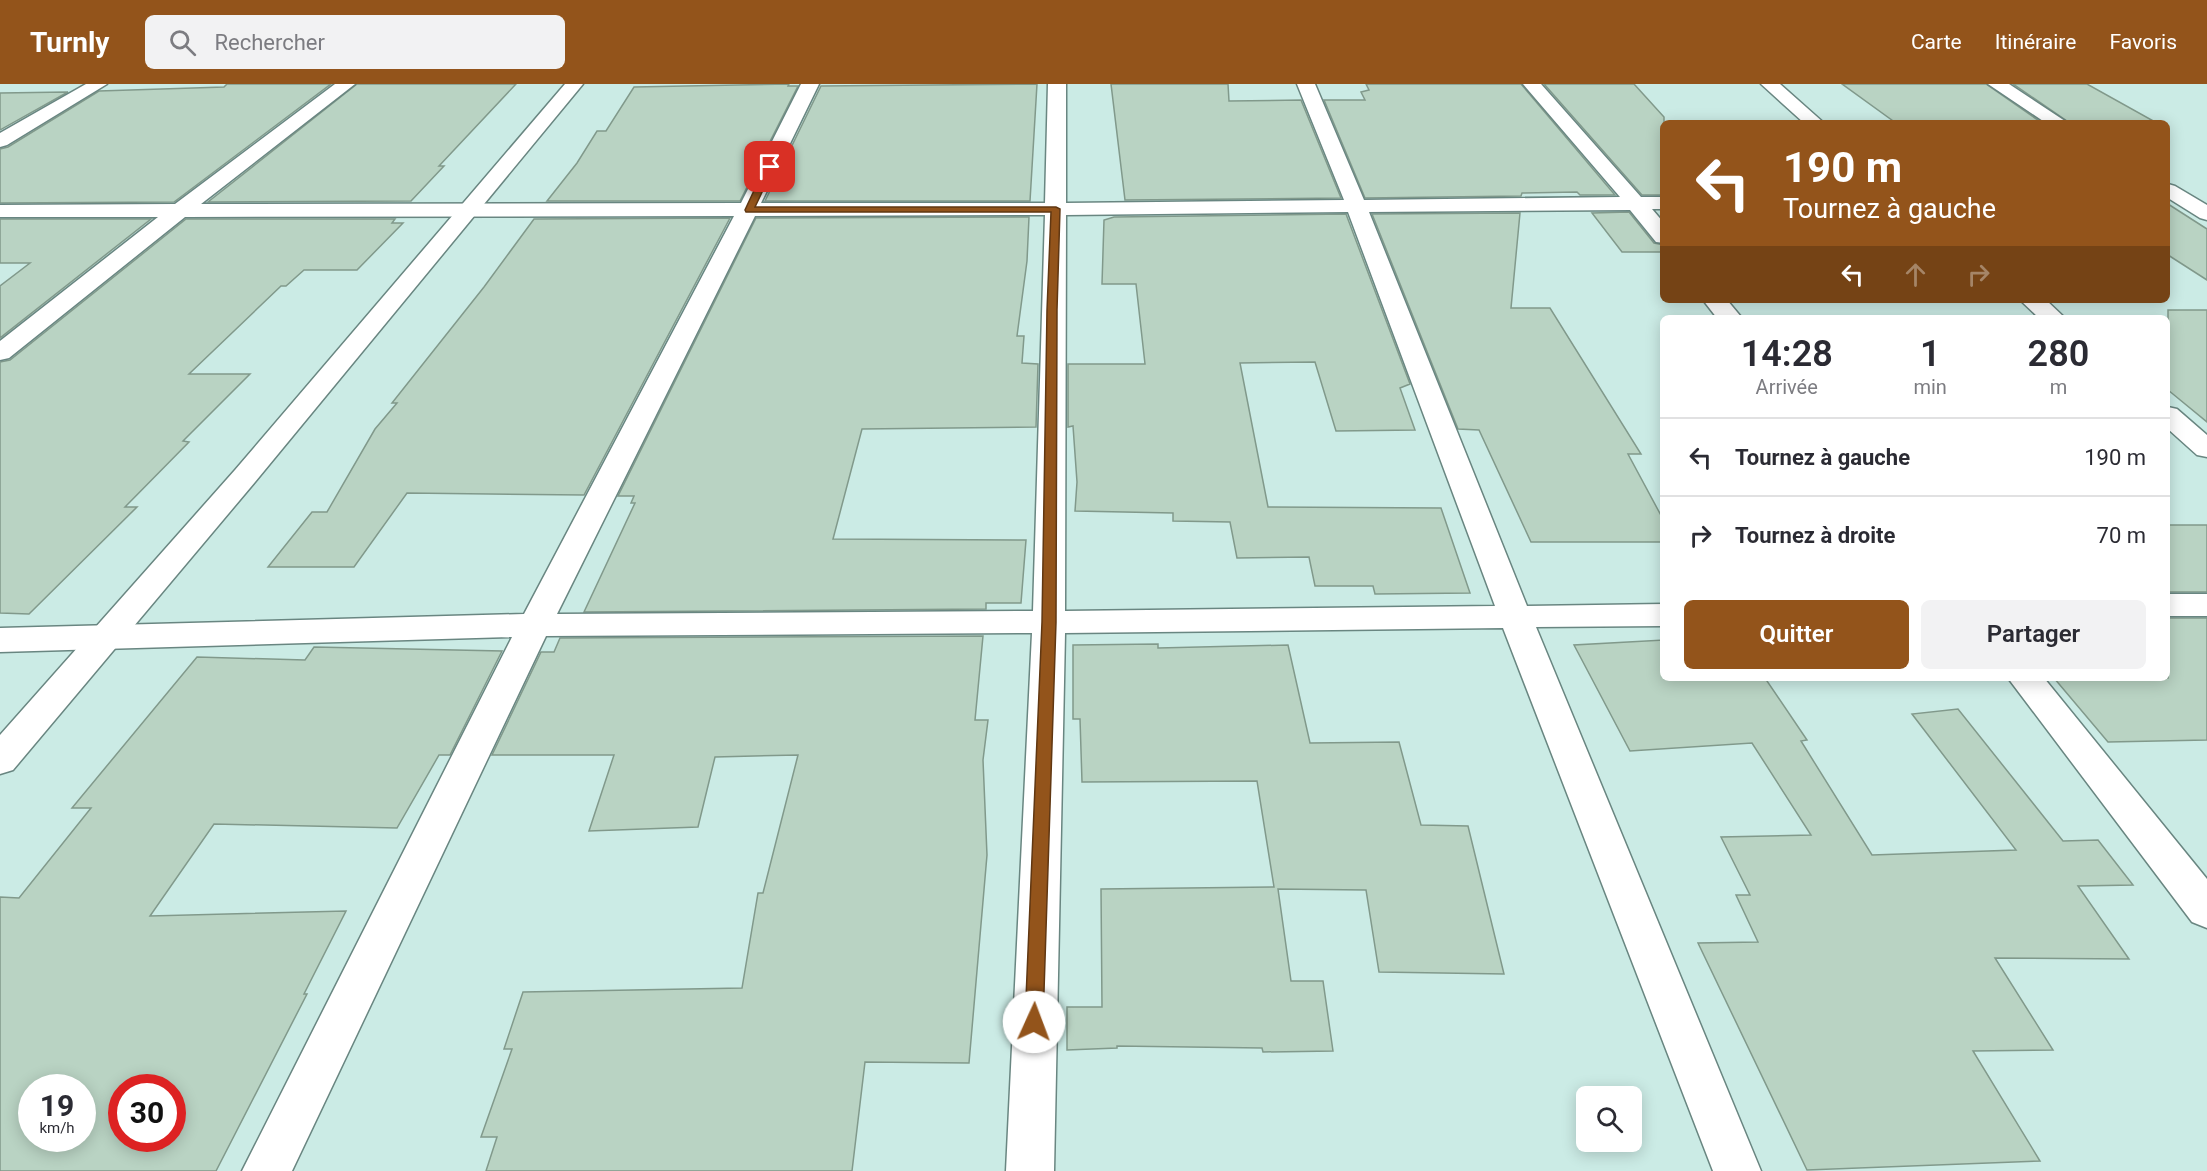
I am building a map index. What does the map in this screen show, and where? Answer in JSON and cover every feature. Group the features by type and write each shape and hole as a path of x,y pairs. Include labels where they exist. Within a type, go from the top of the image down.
{"street":[{"path":"0,141 98,84"},
{"path":"0,353 179,211 346,84"},
{"path":"0,760 574,84"},
{"path":"266,1171 535,625 749,210 810,84"},
{"path":"1030,1171 1049,622 1057,84"},
{"path":"1306,84 1356,205 1516,618 1737,1171"},
{"path":"1532,84 1660,232"},
{"path":"1770,84 1812,120"},
{"path":"1997,84 2054,120"},
{"path":"2177,201 2207,201"},
{"path":"2177,201 2207,214"},
{"path":"0,211 1056,209 1660,203"},
{"path":"1718,303 1728,315"},
{"path":"2036,303 2050,315"},
{"path":"2170,417 2207,449"},
{"path":"2170,605 2207,605"},
{"path":"0,640 535,625 1660,615"},
{"path":"2027,681 2207,910"}],"building":[{"path":"227,84 331,84 174,202 0,203 0,149 8,147 99,91 224,87"},
{"path":"357,84 516,84 439,166 444,166 411,201 208,202"},
{"path":"789,84 788,86 798,86 740,201 547,201 577,163 597,131 606,131 634,87"},
{"path":"1037,84 1030,201 765,201 821,86"},
{"path":"1111,84 1228,84 1229,101 1301,100 1341,198 1125,200"},
{"path":"1366,84 1521,84 1615,195 1580,195 1577,192 1522,193 1521,196 1365,198 1324,100 1365,100 1361,92 1369,90"},
{"path":"1544,84 1634,84 1664,117 1664,120 1660,120 1660,195 1642,195"},
{"path":"1842,84 1986,84 2038,120 1892,120"},
{"path":"2013,84 2087,84 2152,120 2066,120"},
{"path":"68,92 0,130 0,93"},
{"path":"2170,205 2207,229 2207,280 2170,256"},
{"path":"1629,212 1654,243 1660,244 1660,252 1622,252 1592,213"},
{"path":"1520,213 1511,308 1550,308 1641,454 1628,454 1660,514 1660,542 1531,542 1479,430 1458,429 1372,214"},
{"path":"1346,214 1410,384 1400,388 1415,430 1336,431 1315,362 1240,363 1268,507 1441,508 1470,593 1375,594 1373,586 1315,586 1309,557 1237,558 1230,522 1173,521 1173,513 1075,511 1077,482 1073,426 1068,427 1068,364 1145,364 1136,284 1102,284 1104,220 1114,217"},
{"path":"1029,217 1027,261 1017,336 1024,336 1022,363 1038,364 1036,427 862,429 833,539 1026,540 1021,603 986,603 986,609 584,612 635,503 631,503 634,496 618,496 756,218"},
{"path":"730,218 584,495 407,493 354,567 268,567 312,512 327,512 375,429 397,403 392,403 484,287 534,219"},
{"path":"0,219 151,219 0,338 0,286 30,263 0,263"},
{"path":"186,219 395,219 392,223 403,223 357,270 304,270 286,286 281,286 189,374 250,374 183,441 189,442 125,507 137,507 29,614 0,613 0,362 10,360"},
{"path":"2168,310 2207,310 2207,422 2170,392 2170,315 2168,315"},
{"path":"2170,525 2207,525 2207,592 2170,592"},
{"path":"2170,618 2207,618 2207,740 2108,742 2057,681 2170,681"},
{"path":"983,636 975,720 988,720 983,760 987,855 969,1063 865,1062 852,1171 486,1171 497,1137 481,1137 512,1049 504,1049 523,992 742,988 758,893 763,893 798,755 715,757 698,827 589,831 614,755 492,755 541,652 554,652 560,638"},
{"path":"1660,640 1660,681 1767,681 1807,740 1801,741 1872,855 2016,850 1912,714 1958,709 2063,841 2098,840 2133,885 2078,886 2129,959 1995,958 2053,1050 1973,1051 2040,1161 1807,1170 1698,943 1758,942 1736,895 1750,895 1721,837 1811,835 1752,743 1630,751 1574,645"},
{"path":"1158,644 1158,648 1288,645 1310,743 1399,742 1421,825 1468,826 1504,974 1379,972 1366,890 1278,889 1291,981 1323,981 1333,1051 1263,1052 1262,1048 1117,1046 1117,1048 1067,1050 1067,1007 1102,1007 1101,889 1274,887 1257,781 1082,782 1080,719 1073,719 1073,645"},
{"path":"314,647 502,651 450,755 439,755 397,828 214,824 150,916 346,911 304,994 307,994 216,1171 0,1171 0,897 19,898 91,808 72,808 197,657 305,660"}],"route":[{"path":"770,167 749,210 1056,209 1052,310 1049,622 1034,1022"}]}
